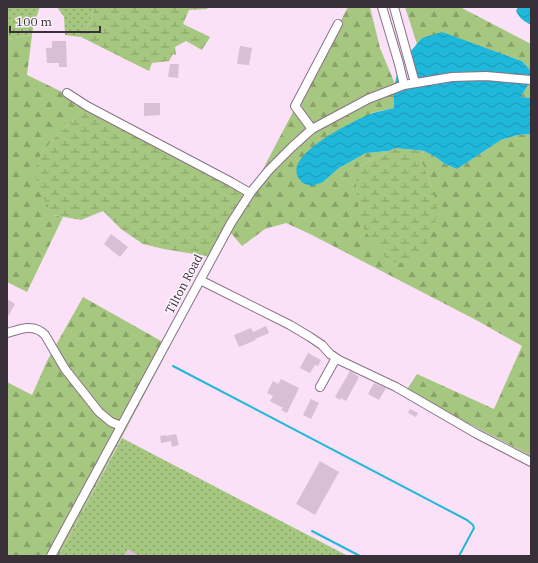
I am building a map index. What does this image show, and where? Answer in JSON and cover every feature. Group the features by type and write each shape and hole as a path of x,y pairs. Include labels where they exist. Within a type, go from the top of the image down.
{"street":[{"path":"382,7 404,85"},
{"path":"394,7 415,83"},
{"path":"312,129 295,106 338,24"},
{"name":"Tilton Road","path":"51,556 231,223 250,194 269,170 292,147 312,129 368,99 404,85 452,77 486,76 531,80"},
{"path":"67,93 87,106 232,182 250,194"},
{"path":"200,280 290,325 322,345 336,358 396,387 477,434 531,462"},
{"path":"7,333 28,328 36,328 45,335 65,369 99,412 111,422 121,426"},
{"path":"320,387 336,358"}],"green space":[{"path":"7,7 40,7 34,23 32,35 7,39"},
{"path":"57,7 95,7 89,25 81,37 65,35 64,17"},
{"path":"95,7 208,7 207,9 189,10 183,24 210,37 202,50 186,41 175,47 176,55 173,54 169,61 152,63 149,71 81,37 89,25"},
{"path":"348,7 370,7 380,48 395,84 393,92 394,108 371,113 323,182 339,168 366,153 389,151 359,166 432,187 421,160 424,151 445,164 457,169 501,140 518,135 531,134 531,456 406,391 417,374 494,409 522,346 476,320 286,223 265,229 242,246 230,232"},
{"path":"405,7 460,7 531,44 531,71 522,61 485,48 422,38 417,44"},
{"path":"32,35 27,75 87,104 72,122 59,133 41,153 53,215 63,217 27,292 7,282 7,39"},
{"path":"529,83 531,83 531,98 521,97"},
{"path":"85,106 252,190 215,261 206,256 143,244 121,229 103,211 81,220 53,215 39,190 34,172 41,153 59,133 72,122"},
{"path":"395,148 424,151 421,160 432,187 438,212 425,251 412,262 390,263 371,240 360,222 356,189 356,177 359,166"},
{"path":"83,297 170,346 59,556 7,556 7,382 32,395 47,361"},
{"path":"122,438 348,556 59,556"}],"water":[{"path":"518,7 531,7 531,25 519,16 516,11"},
{"path":"442,32 522,61 531,71 531,77 418,79 410,52 422,38"},
{"path":"397,74 400,83 486,79 529,83 521,97 531,98 531,134 518,135 501,140 457,169 445,164 424,151 395,148 389,151 366,153 339,168 323,182 312,186 302,182 296,172 299,161 320,141 370,114 394,108 393,92"}],"building":[{"path":"52,41 66,41 67,67 59,67 59,63 47,63 46,48 52,48"},
{"path":"240,46 252,48 249,65 237,64"},
{"path":"170,64 179,64 178,78 168,77"},
{"path":"144,103 160,103 160,115 144,116"},
{"path":"111,234 128,247 120,257 104,244"},
{"path":"7,299 15,304 7,318"},
{"path":"266,326 269,333 239,347 234,335 251,328 253,332"},
{"path":"308,353 321,360 318,366 315,365 310,373 300,368"},
{"path":"350,371 359,377 346,401 341,398 340,400 335,397"},
{"path":"281,379 299,388 287,413 281,410 283,408 270,401 273,396 267,393 273,381 278,384"},
{"path":"374,383 386,388 379,400 368,394"},
{"path":"311,399 319,403 311,419 303,415"},
{"path":"410,409 418,413 416,417 408,413"},
{"path":"176,434 179,445 172,447 171,441 161,443 160,436"},
{"path":"320,461 339,472 315,515 296,504"},
{"path":"128,549 139,556 124,556"}],"waterway":[{"path":"173,366 467,520 473,525 474,528 459,556"},
{"path":"312,531 360,556"}]}
